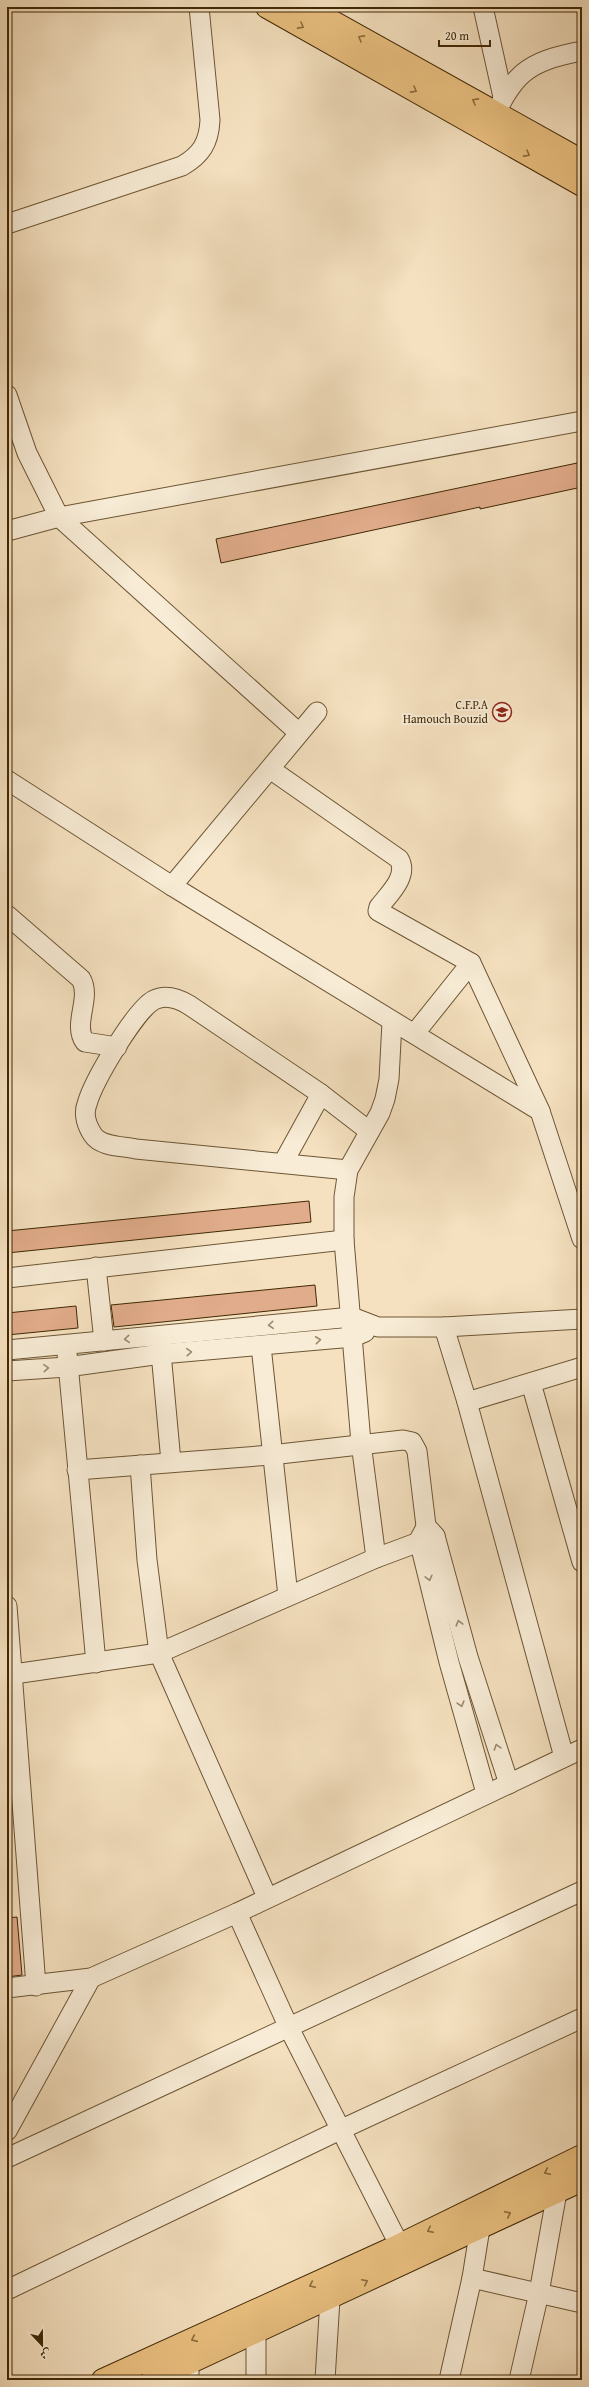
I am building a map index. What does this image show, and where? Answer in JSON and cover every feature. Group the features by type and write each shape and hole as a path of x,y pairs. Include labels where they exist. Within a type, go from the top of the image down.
{"main road":[{"path":"266,7 495,114 582,185"},
{"path":"306,7 495,114 582,161"},
{"path":"152,2380 189,2372 257,2333 330,2299 404,2253 582,2156"},
{"path":"104,2380 256,2311 404,2253 480,2228 582,2180"}],"street":[{"path":"7,224 182,166 195,159 204,148 210,135 210,120 199,7"},
{"path":"483,7 495,114"},
{"path":"495,114 520,74 533,65 582,51"},
{"path":"7,394 12,431 59,517 299,733"},
{"path":"7,531 59,517 582,421"},
{"path":"172,886 317,712"},
{"path":"270,770 399,859 403,865 401,876 379,907 378,911 471,963 540,1111 582,1239"},
{"path":"9,786 392,1022 415,1033 540,1111"},
{"path":"7,915 81,979 84,992 80,1031 85,1042 117,1047"},
{"path":"415,1033 471,963"},
{"path":"348,1170 136,1148 101,1142 94,1136 85,1117 86,1104 135,1017 147,1005 156,999 178,999 322,1094 369,1131"},
{"path":"376,1558 361,1443 352,1317 344,1240 344,1197 348,1170 380,1113 389,1080 392,1022"},
{"path":"283,1163 322,1094"},
{"path":"7,1278 344,1240"},
{"path":"96,1268 104,1341"},
{"path":"7,1371 67,1366 160,1345 352,1317 378,1327 444,1327 582,1319"},
{"path":"7,1350 104,1341 160,1345 261,1346 353,1337 378,1327"},
{"path":"444,1327 467,1402 564,1757"},
{"path":"66,1344 96,1662"},
{"path":"160,1345 171,1462"},
{"path":"261,1346 271,1455 288,1596"},
{"path":"467,1402 582,1367"},
{"path":"531,1383 582,1562"},
{"path":"77,1470 271,1455 361,1443 403,1440 412,1442 415,1446 427,1534 449,1662 486,1793"},
{"path":"140,1465 147,1560 159,1653 267,1897"},
{"path":"10,1675 159,1653 376,1558 427,1534"},
{"path":"427,1534 509,1784"},
{"path":"7,1606 14,1796 36,1986"},
{"path":"7,1988 36,1986 91,1978 237,1912 486,1793 509,1784 582,1749"},
{"path":"7,2158 582,1891"},
{"path":"237,1912 289,2028 342,2129 404,2253"},
{"path":"7,2132 91,1978"},
{"path":"7,2290 342,2129 582,2018"},
{"path":"519,2380 539,2293 557,2192"},
{"path":"449,2380 472,2278 480,2228"},
{"path":"472,2278 582,2303"},
{"path":"325,2380 330,2299"},
{"path":"256,2311 256,2380"}],"building":[{"path":"582,462 582,487 480,509 480,507 221,563 216,539"},
{"path":"309,1201 311,1222 7,1253 7,1231"},
{"path":"315,1285 317,1306 114,1327 111,1305"},
{"path":"76,1306 78,1328 7,1335 7,1313"},
{"path":"17,1917 22,1975 7,1977 7,1918"}],"place":[{"name":"C.F.P.A Hamouch Bouzid","path":"502,712"}]}
